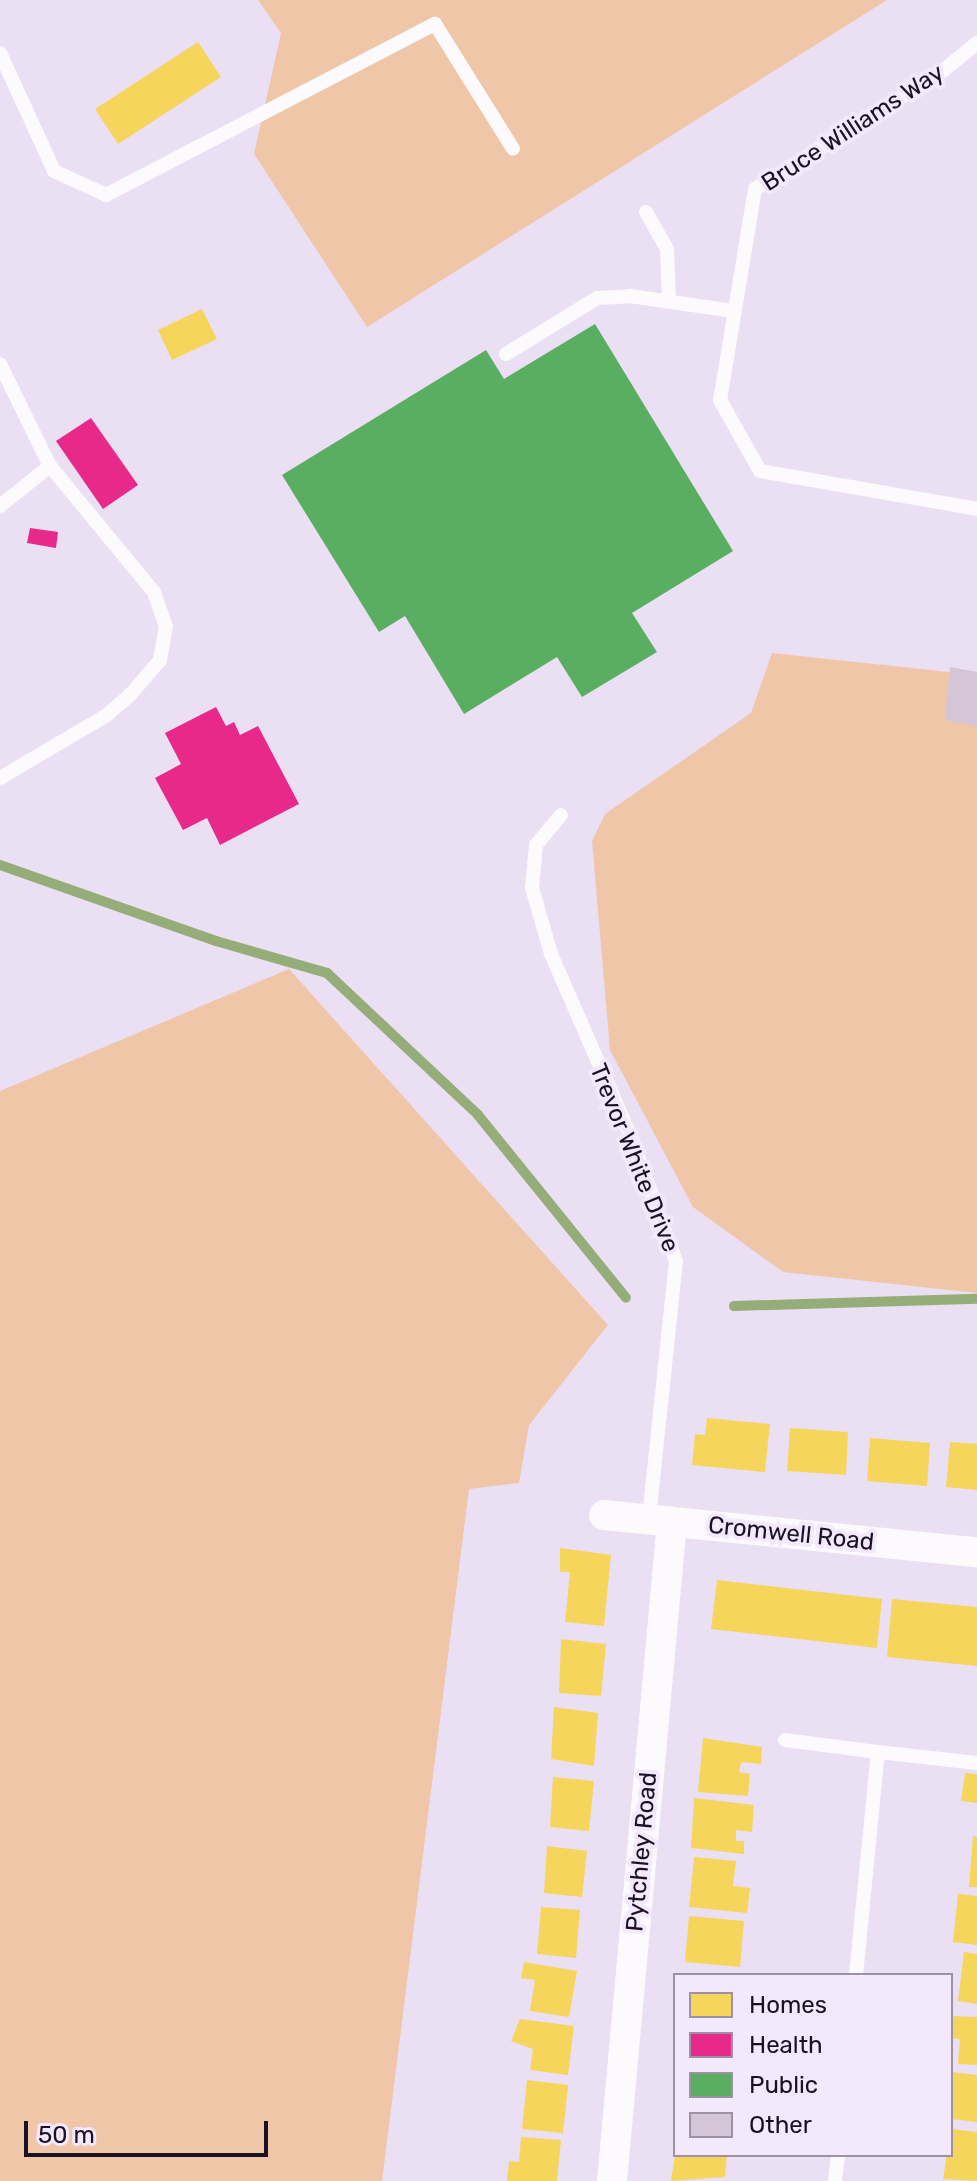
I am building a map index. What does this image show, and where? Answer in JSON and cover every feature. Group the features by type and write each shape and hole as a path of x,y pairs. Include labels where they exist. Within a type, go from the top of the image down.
{"street":[{"name":"Cromwell Road","path":"604,1515 977,1552"},
{"name":"Pytchley Road","path":"612,2181 661,1520"}],"lane":[{"path":"0,53 54,171 106,195 435,24 513,149"},
{"name":"Bruce Williams Way","path":"977,43 944,70 755,189 720,400 760,471 977,509"},
{"path":"646,212 667,249 669,301"},
{"path":"506,354 597,298 669,301 734,311"},
{"path":"0,364 50,466 154,592 166,626 160,660 131,694 107,715 0,778"},
{"path":"0,506 50,466"},
{"name":"Trevor White Drive","path":"561,815 536,845 532,888 551,954 631,1137 676,1261 661,1520"},
{"path":"785,1740 977,1763"},
{"path":"856,1973 878,1752"},
{"path":"835,2181 838,2157"}],"shaded area":[{"path":"258,0 887,0 367,327 254,154 281,33"},
{"path":"772,653 977,675 977,1293 783,1272 693,1207 610,1050 592,841 605,814 751,713"},
{"path":"289,969 608,1325 529,1425 519,1483 469,1489 382,2181 0,2181 0,1091"}],"building: Homes":[{"path":"198,42 221,77 118,144 95,109"},
{"path":"202,309 217,339 172,360 158,330"},
{"path":"707,1418 770,1424 765,1472 692,1465 695,1434 705,1435"},
{"path":"790,1428 848,1432 846,1475 787,1471"},
{"path":"870,1438 930,1443 927,1486 867,1481"},
{"path":"950,1442 977,1444 977,1490 946,1487"},
{"path":"560,1548 611,1555 604,1626 565,1622 570,1572 560,1572"},
{"path":"717,1580 882,1599 877,1648 711,1629"},
{"path":"892,1599 977,1607 977,1666 887,1657"},
{"path":"561,1639 606,1644 601,1696 559,1693"},
{"path":"554,1707 598,1713 594,1766 551,1759"},
{"path":"703,1738 762,1747 761,1764 741,1762 739,1772 750,1774 748,1796 698,1792"},
{"path":"965,1773 977,1774 977,1803 961,1801"},
{"path":"553,1777 594,1781 589,1831 550,1827"},
{"path":"694,1798 754,1805 752,1832 736,1830 736,1841 744,1841 744,1854 691,1848"},
{"path":"973,1836 977,1837 977,1887 969,1887"},
{"path":"547,1846 587,1851 582,1897 544,1893"},
{"path":"694,1857 736,1861 733,1886 750,1888 747,1913 689,1907"},
{"path":"958,1894 977,1896 977,1945 953,1942"},
{"path":"541,1907 580,1910 576,1958 537,1954"},
{"path":"689,1916 744,1921 740,1967 685,1962"},
{"path":"964,1952 977,1954 977,2004 958,2001"},
{"path":"524,1962 577,1971 569,2017 530,2011 535,1980 521,1978"},
{"path":"953,2016 977,2017 977,2065 958,2064 960,2039 953,2038"},
{"path":"520,2019 574,2026 568,2075 530,2070 533,2049 511,2041"},
{"path":"953,2072 977,2075 977,2122 953,2119"},
{"path":"527,2080 568,2085 563,2133 522,2129"},
{"path":"953,2129 977,2132 977,2181 943,2179 947,2157 953,2157"},
{"path":"521,2137 561,2140 557,2181 507,2181 509,2161 519,2162"},
{"path":"675,2157 727,2157 725,2177 671,2181"}],"building: Health":[{"path":"91,418 138,485 103,509 56,441"},
{"path":"30,528 58,532 56,548 27,543"},
{"path":"216,707 226,726 234,722 240,735 258,726 299,804 220,845 207,818 183,830 155,778 181,764 165,733"}],"building: Public":[{"path":"595,324 733,551 632,613 657,652 582,697 557,657 464,714 405,616 379,632 282,475 486,350 504,379"}],"building: Other":[{"path":"950,667 977,672 977,726 945,720"}],"waterway":[{"path":"0,865 216,941 327,973 478,1115 626,1298"},
{"path":"734,1306 977,1299"}]}
